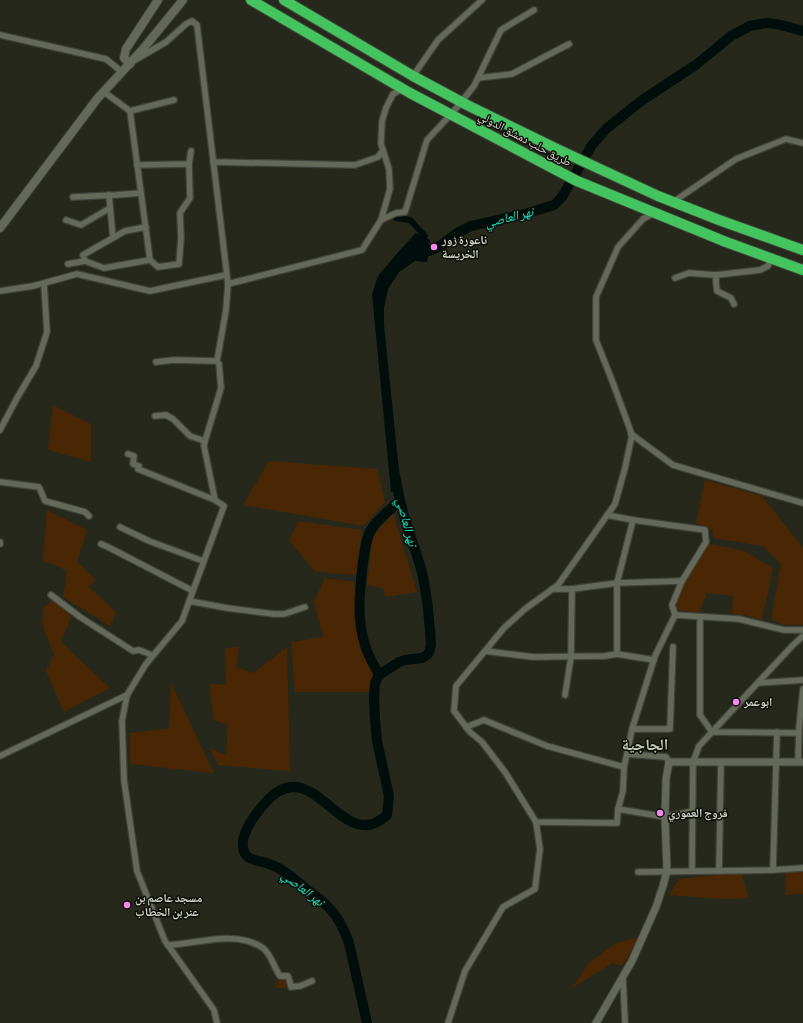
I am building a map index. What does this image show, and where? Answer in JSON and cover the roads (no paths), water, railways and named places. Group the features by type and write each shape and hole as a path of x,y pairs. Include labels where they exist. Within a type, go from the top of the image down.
{"highway":[{"name":"طريق حلب دمشق الدولي","path":"251,0 402,89 577,181 726,242 803,270"},
{"name":"طريق حلب دمشق الدولي","path":"284,0 413,76 461,102 560,150 673,202 803,250"}],"main road":[{"path":"130,64 124,58 126,49 158,0"},
{"path":"0,228 97,100 130,64 184,0"}],"street":[{"path":"413,76 438,40 482,0"},
{"path":"381,220 396,213 406,212 427,140 474,86 501,30 534,10"},
{"path":"130,64 166,42 186,24 192,21 197,25 228,284 226,310 217,361 219,364 221,388 204,446 215,500"},
{"path":"0,35 106,59 122,72"},
{"path":"478,78 512,74 569,44"},
{"path":"228,284 362,250 381,220 390,189 389,169 381,144 382,120 393,94 402,89"},
{"path":"104,92 130,112 150,260 158,267 179,264 181,238 180,214 190,198 189,164 191,152"},
{"path":"130,112 174,100"},
{"path":"673,202 736,159 786,139 803,143"},
{"path":"213,162 355,165 378,156 383,150"},
{"path":"138,166 189,164"},
{"path":"73,197 141,193"},
{"path":"109,195 113,238"},
{"path":"66,220 81,225 110,208"},
{"path":"448,1023 465,971 503,907 536,889 540,849 536,822 505,772 482,742 470,732 454,711 456,686 514,618 558,585 615,504 632,435 596,340 596,297 618,247 644,219 654,213"},
{"path":"85,262 83,255 125,231 146,227"},
{"path":"675,278 689,273 716,275 760,270 768,266 771,258"},
{"path":"68,264 85,262 104,268 150,260"},
{"path":"0,291 44,284 77,274 150,291 226,275"},
{"path":"716,275 717,291 731,298 734,304"},
{"path":"0,430 36,366 47,332 44,284"},
{"path":"156,362 174,360 217,361"},
{"path":"155,416 166,415 173,419 190,436 205,441"},
{"path":"631,434 673,465 803,503"},
{"path":"128,454 134,456 133,464 139,466 138,469 215,500 224,506 182,621 146,664 127,696 122,721 124,780 138,871 165,941 214,1010 217,1023"},
{"path":"0,482 39,487 44,501 85,512 89,516"},
{"path":"536,822 617,823 618,809 623,791 624,767 632,729 654,660 675,614 672,605 682,581 706,542 705,530 607,515"},
{"path":"617,654 617,583 632,520"},
{"path":"120,526 149,541 204,561"},
{"path":"101,544 194,591"},
{"path":"552,589 572,589 617,583 682,581"},
{"path":"565,695 571,657 572,589"},
{"path":"51,595 80,617 133,651 139,650 152,655"},
{"path":"189,601 274,614 284,614 306,607"},
{"path":"675,614 739,619 784,630 803,630"},
{"path":"700,617 700,715 712,732"},
{"path":"692,871 693,762 699,746 803,636"},
{"path":"632,729 670,729 673,647"},
{"path":"485,651 533,657 605,656 617,654 654,660"},
{"path":"758,683 803,680"},
{"path":"627,754 666,758 669,762 801,762 799,733 803,689"},
{"path":"0,756 127,696"},
{"path":"466,726 484,720 547,746 624,767"},
{"path":"712,732 799,733"},
{"path":"773,870 777,732"},
{"path":"596,1023 632,961 656,907 667,871 665,817 666,779 669,762"},
{"path":"719,871 721,762"},
{"path":"618,809 665,817 693,811"},
{"path":"638,872 773,870 803,868"},
{"path":"168,945 214,939 237,938 255,943 264,949 280,976 288,976 291,987 300,986 312,981"},
{"path":"623,977 625,1023"}],"waterway":[{"name":"نهر العاصي","path":"416,255 440,246 457,233 471,226 525,214 554,205 562,197 592,145 606,129 641,101 697,64 731,36 750,26 766,23 777,24 803,31"},
{"path":"396,218 410,220 425,236"},
{"name":"نهر العاصي","path":"367,1023 349,943 337,917 323,902 285,872 277,867 249,858 243,849 243,838 256,814 265,803 282,789 298,787 313,794 341,815 355,823 371,825 387,815 389,796 377,741 374,698 375,683 379,675 399,662 422,658 427,655 431,644 422,574 403,512 396,479"},
{"path":"379,675 366,649 360,624 363,562 366,544 375,524 400,501"}],"place":[{"name":"ناعورة زور الخريسة","path":"434,247"},
{"name":"ابوعمر","path":"736,702"},
{"name":"فروج العموري","path":"660,813"},
{"name":"مسجد عاصم بن عنر بن الخطاب","path":"127,905"}],"district":[{"name":"الجاجية","path":"645,744"}]}
